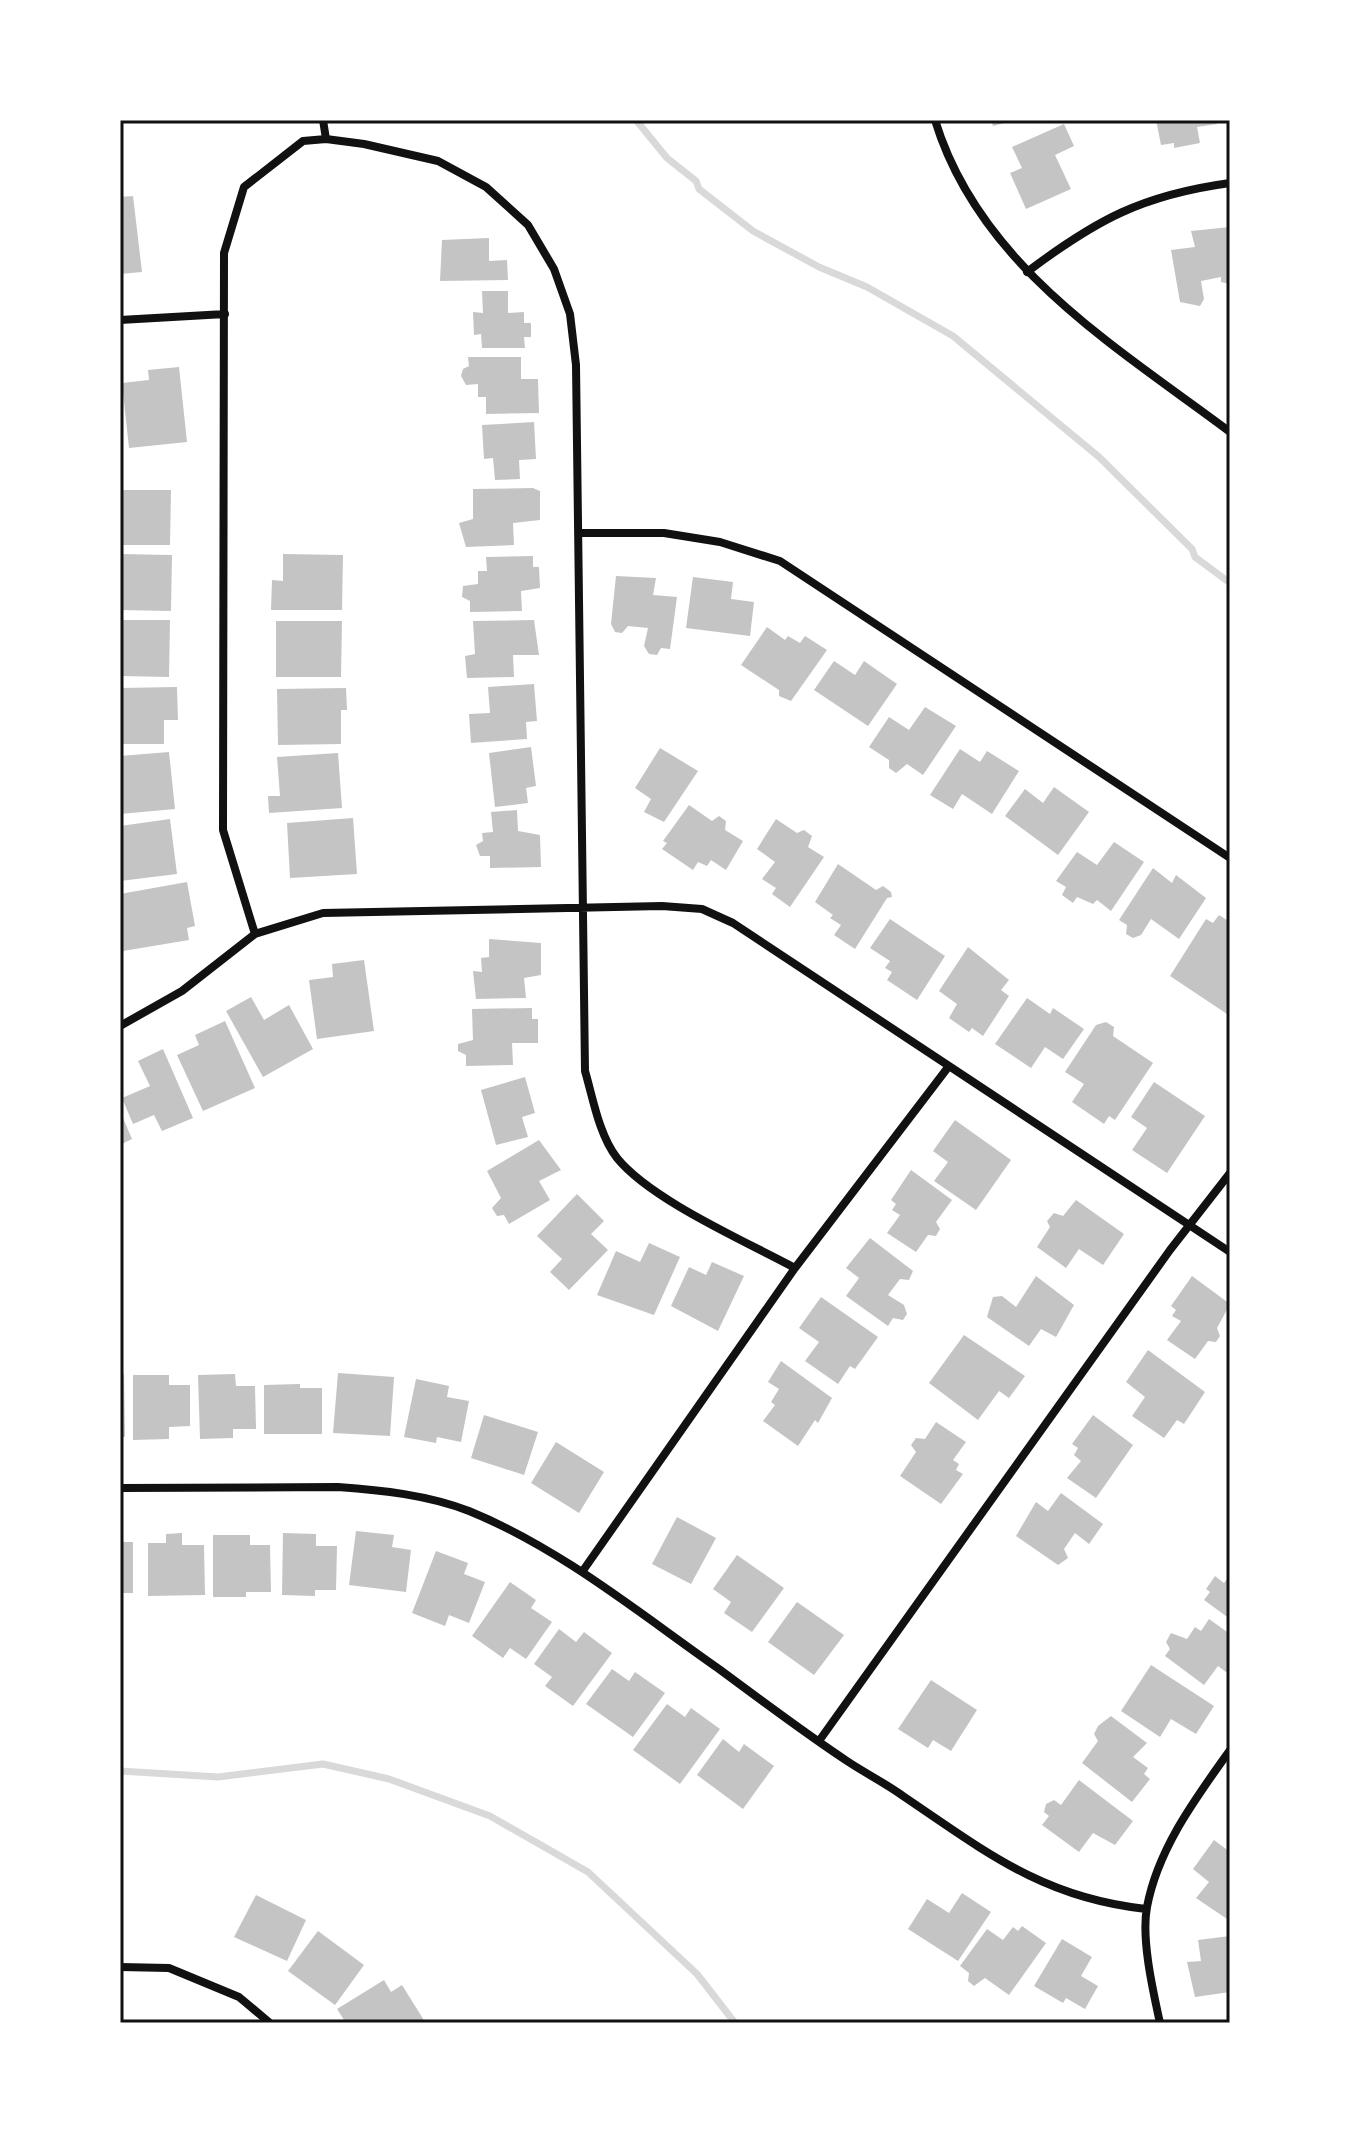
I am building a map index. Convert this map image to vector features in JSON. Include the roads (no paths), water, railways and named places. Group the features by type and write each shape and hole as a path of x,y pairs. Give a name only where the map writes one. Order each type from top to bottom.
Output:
{"street":[{"path":"323,120 326,139"},
{"path":"935,120 944,150 978,213 1027,272 1073,313 1230,432"},
{"path":"255,934 223,830 224,253 244,187 303,141 326,139 438,161 486,187 528,225 554,269 570,314 576,365 585,1071 598,1118 616,1157 657,1191 795,1268"},
{"path":"1027,272 1079,232 1131,205 1230,183"},
{"path":"120,320 225,314"},
{"path":"579,533 664,533 720,542 780,561 1230,858"},
{"path":"120,1026 182,991 255,934 323,913 584,907 702,909 733,923 1230,1252"},
{"path":"582,1572 795,1268 949,1066"},
{"path":"819,1741 1170,1250 1192,1226 1230,1173"},
{"path":"120,1488 374,1489 468,1511 582,1572 971,1845 1027,1876 1110,1905 1146,1909"},
{"path":"1160,2023 1151,1978 1146,1909 1164,1856 1188,1809 1230,1750"},
{"path":"120,1967 169,1968 239,1997 270,2023"}],"waterway":[{"path":"636,120 667,158 696,181 699,189 753,231 819,267 867,287 953,336 1099,457 1192,549 1195,557 1230,583"},
{"path":"120,1771 218,1777 323,1764 389,1779 490,1816 588,1872 697,1974 735,2023"}]}
